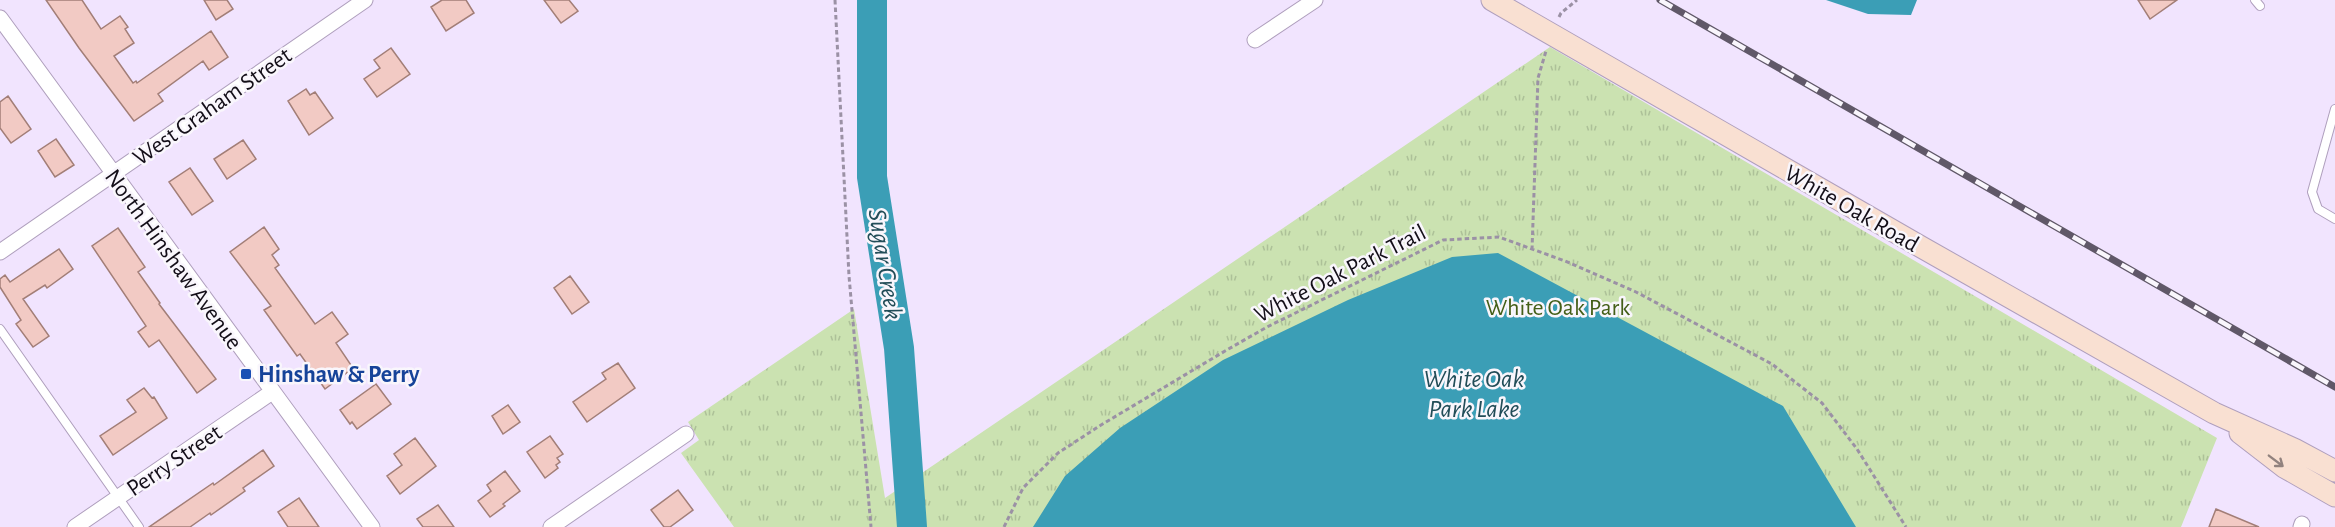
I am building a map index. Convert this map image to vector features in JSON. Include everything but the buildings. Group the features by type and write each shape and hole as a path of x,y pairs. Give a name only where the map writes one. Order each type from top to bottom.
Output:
{"street":[{"name":"West Graham Street","path":"0,252 364,0"},
{"path":"1255,40 1293,6 1315,0"},
{"name":"White Oak Road","path":"1492,0 2214,413 2294,448 2335,471"},
{"name":"North Hinshaw Avenue","path":"0,18 112,175 372,527"},
{"name":"Perry Street","path":"75,527 272,392"},
{"name":"White Oak Road","path":"2214,413 2284,467 2335,496"},
{"path":"551,527 686,434"}],"lane":[{"path":"2335,109 2312,192 2318,209 2335,219"},
{"path":"0,329 139,527"}],"path":[{"path":"835,0 849,276 872,527"},
{"path":"1533,250 1538,78 1561,13 1577,0"},
{"name":"White Oak Park Trail","path":"1004,527 1023,488 1058,453 1267,327 1443,240 1499,237 1636,292 1772,364 1822,403 1857,449 1906,527"}],"green space":[{"name":"White Oak Park","path":"1550,47 2217,438 2181,527 734,527 681,453 699,440 688,422 854,309 885,498"}],"water":[{"path":"1826,0 1917,0 1911,15 1868,14"},
{"name":"White Oak Park Lake","path":"1498,253 1783,406 1856,527 1033,527 1065,476 1120,428 1223,360 1348,300 1452,257"}],"waterway":[{"name":"Sugar Creek","path":"872,0 872,177 899,348 912,527"}],"railway":[{"path":"1660,0 2335,387"}],"place":[{"name":"Hinshaw & Perry","path":"246,374"}]}
